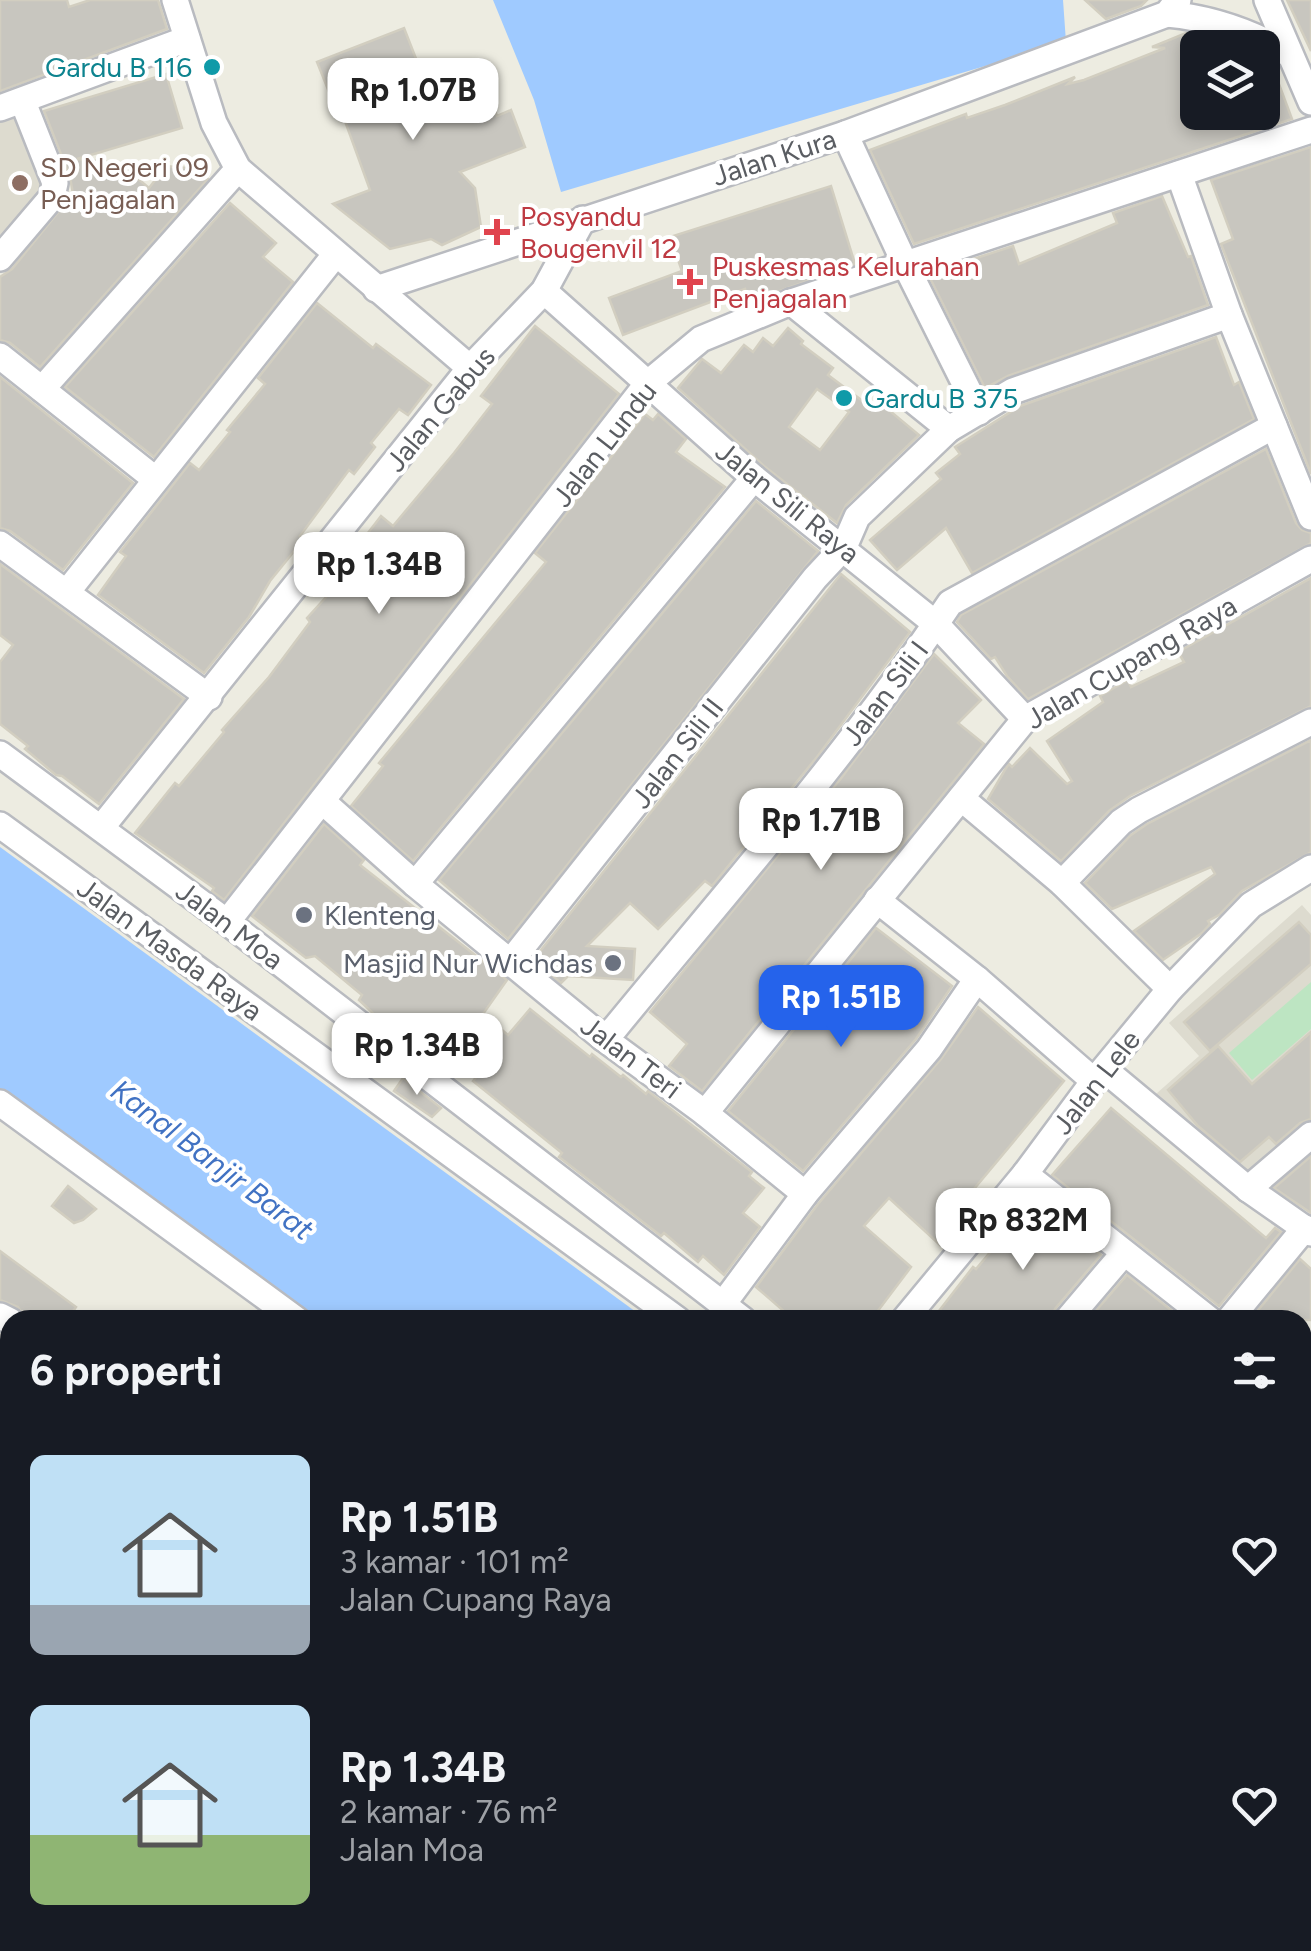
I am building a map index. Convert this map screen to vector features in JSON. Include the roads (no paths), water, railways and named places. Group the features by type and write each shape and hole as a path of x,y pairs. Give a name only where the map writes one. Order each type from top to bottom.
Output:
{"street":[{"path":"175,0 214,123 238,169 470,368"},
{"path":"1266,0 1311,102"},
{"name":"Jalan Kura","path":"376,289 845,134 1173,7 1266,41 1287,53"},
{"path":"0,258 52,198 55,182 12,105 187,40"},
{"name":"Jalan Lundu","path":"227,922 648,384 702,340 791,302 1311,130"},
{"path":"845,134 979,412"},
{"path":"42,389 238,169"},
{"path":"1180,174 1229,314 1311,517"},
{"name":"Jalan Gabus","path":"101,828 470,368 544,291 583,219"},
{"path":"67,592 335,255"},
{"name":"Jalan Sili Raya","path":"544,291 754,478 936,624 1025,719"},
{"path":"791,302 950,430"},
{"name":"Jalan Sili II","path":"511,962 815,578 844,547 857,517 950,430 1013,391 1229,314"},
{"path":"0,356 155,479"},
{"name":"Jalan Sili I","path":"603,1038 789,817 950,603 1274,426"},
{"path":"416,884 754,478"},
{"path":"0,544 209,697"},
{"name":"Jalan Cupang Raya","path":"705,1114 1025,719 1311,558"},
{"path":"1062,883 1121,822 1138,810 1311,722"},
{"name":"Jalan Moa","path":"0,754 227,922 730,1310"},
{"path":"961,798 1062,883 1170,989"},
{"name":"Jalan Teri","path":"322,801 603,1038 806,1194"},
{"name":"Jalan Masda Raya","path":"0,825 664,1310"},
{"name":"Jalan Lele","path":"912,1310 1170,989 1251,905 1311,868"},
{"path":"877,900 1100,1076 1308,1231 1237,1310"},
{"path":"734,1310 806,1194 929,1049 976,979"},
{"path":"0,1103 283,1310"},
{"path":"1248,1189 1311,1134"},
{"path":"1024,1174 1124,1253 1215,1310"},
{"path":"1076,1310 1124,1253"}],"water":[{"path":"493,0 1063,0 1066,42 561,192 534,100"},
{"name":"Kanal Banjir Barat","path":"0,847 633,1310 302,1310 0,1091"}],"place":[{"name":"Gardu B 116","path":"212,67"},
{"name":"SD Negeri 09 Penjagalan","path":"20,183"},
{"name":"Posyandu Bougenvil 12","path":"497,232"},
{"name":"Puskesmas Kelurahan Penjagalan","path":"690,282"},
{"name":"Gardu B 375","path":"844,398"},
{"name":"Klenteng","path":"304,915"},
{"name":"Masjid Nur Wichdas","path":"613,963"}]}
